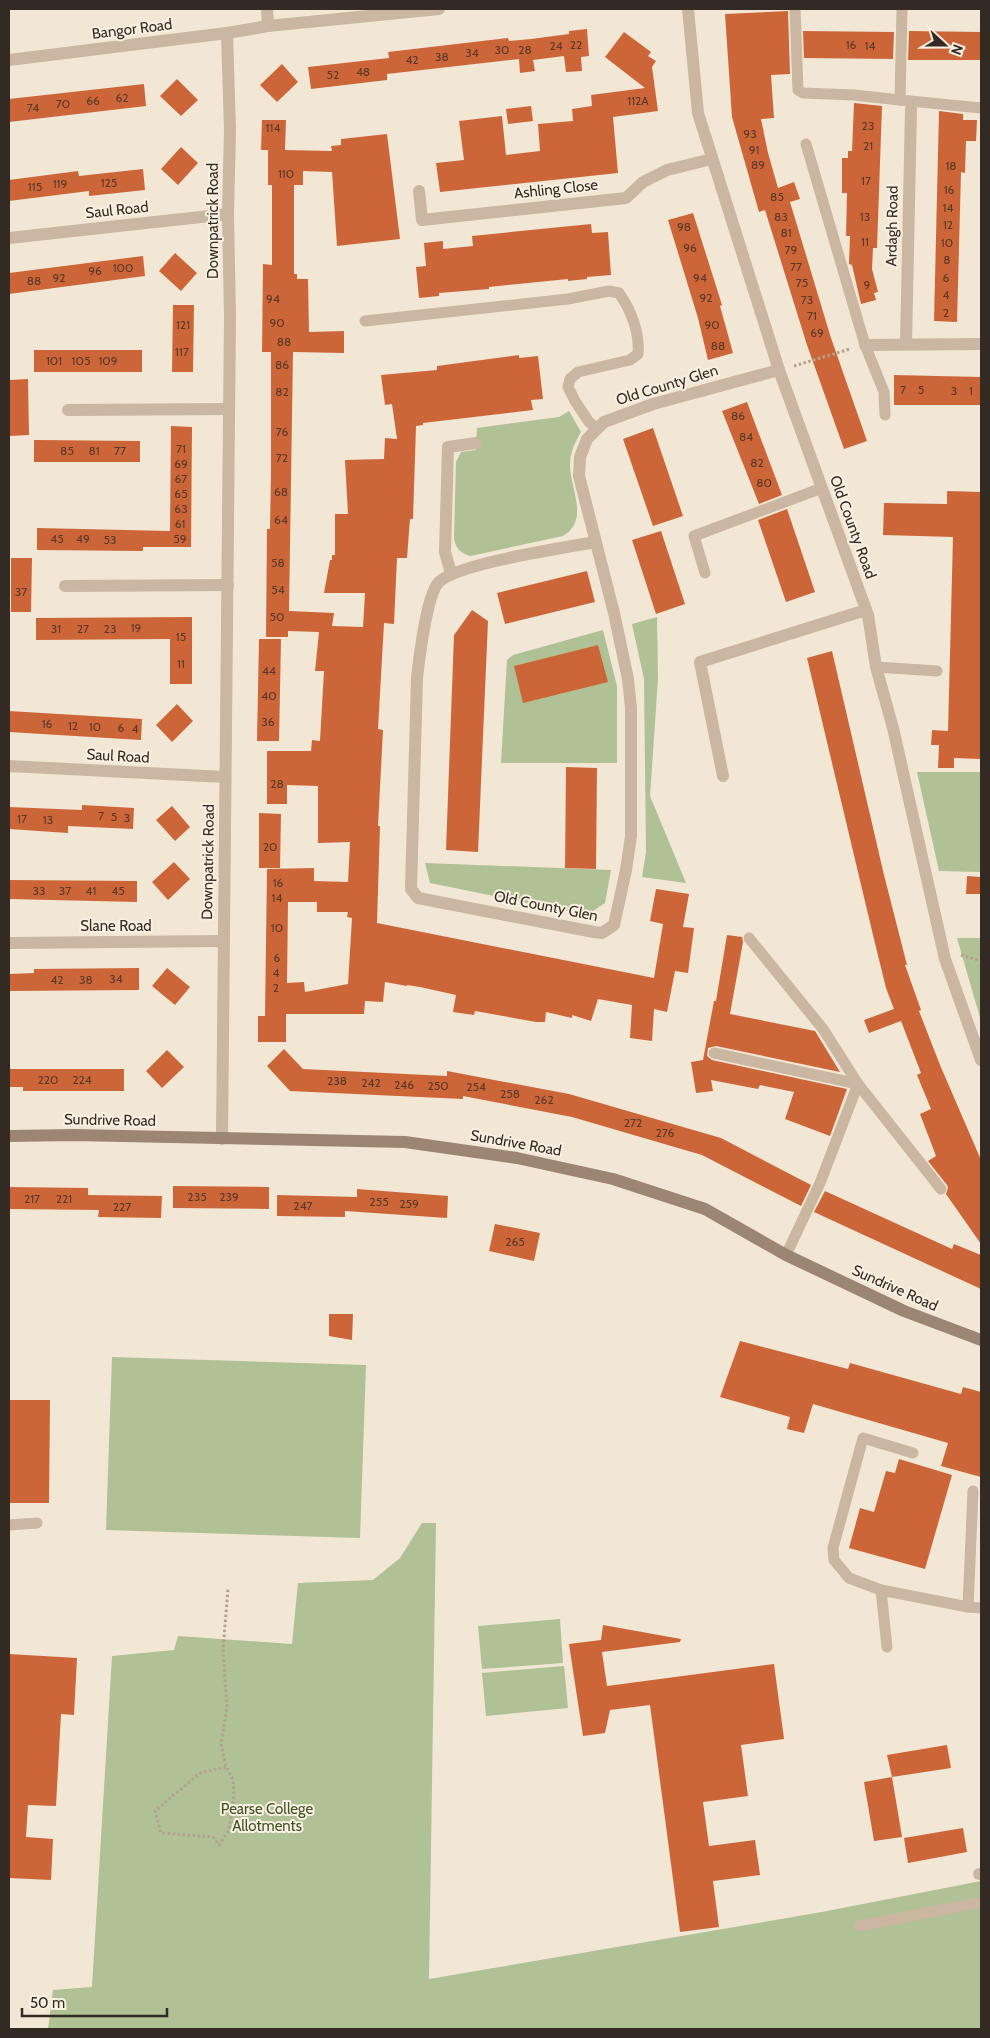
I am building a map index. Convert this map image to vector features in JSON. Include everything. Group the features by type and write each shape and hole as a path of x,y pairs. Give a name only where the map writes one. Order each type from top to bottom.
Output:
{"street":[{"path":"267,9 268,26"},
{"name":"Bangor Road","path":"9,60 228,33 268,26 439,9"},
{"name":"Old County Road","path":"688,9 698,113 779,370 866,610 876,667 946,959 981,1060"},
{"name":"Downpatrick Road","path":"222,1139 225,777 228,678 228,214 230,130 228,33"},
{"name":"Ardagh Road","path":"906,344 912,109"},
{"name":"Ashling Close","path":"419,191 422,220 529,209 626,198 643,182 668,170 712,159"},
{"name":"Saul Road","path":"9,238 228,214"},
{"path":"865,344 981,344"},
{"name":"Old County Glen","path":"451,573 438,583 430,606 421,644 417,678 411,889 418,898 602,933 614,925 617,918 631,836 631,708 628,679 618,632 579,476 580,457 587,439 604,422 652,404 779,370"},
{"path":"68,410 229,409"},
{"path":"476,443 448,447 445,552 451,573 515,557 595,542"},
{"path":"65,586 228,585"},
{"path":"723,776 700,662 866,610"},
{"name":"Saul Road","path":"9,766 225,777"},
{"name":"Slane Road","path":"9,943 223,941"},
{"name":"Sundrive Road","path":"9,1136 74,1135 405,1142 517,1158 613,1179 705,1209 786,1255 904,1311 981,1340"}],"lane":[{"path":"795,9 798,90 803,93 854,95 981,108"},
{"path":"900,100 902,9"},
{"path":"806,144 865,344 884,392 885,415"},
{"path":"365,321 568,299 608,291 619,293 628,306 639,342 638,354 630,360 578,372 570,379 568,387 589,422 596,428"},
{"path":"705,574 694,536 822,488"},
{"path":"876,667 938,671"},
{"path":"749,938 823,1029 858,1084 941,1189"},
{"path":"714,1053 858,1084"},
{"path":"786,1255 820,1184 858,1084"},
{"path":"912,1453 863,1438 833,1548 834,1560 849,1578 881,1590 981,1608"},
{"path":"968,1607 973,1491"},
{"path":"9,1524 36,1523"},
{"path":"881,1590 887,1647"},
{"path":"859,1926 977,1903 981,1904"}],"path":[{"path":"779,370 865,344"},
{"path":"226,1767 200,1773 155,1811 161,1833 213,1837 219,1845 230,1830 234,1795 233,1779 226,1767 221,1744 227,1708 223,1650 228,1589"}],"green space":[{"path":"569,411 581,432 573,448 570,460 577,504 575,522 571,529 563,536 470,556 462,552 454,539 456,462 461,452 476,450 477,428 559,417"},
{"path":"657,617 658,679 650,796 686,883 642,877 646,852 644,679 632,624"},
{"path":"603,630 617,686 617,763 501,763 507,660 513,655"},
{"path":"917,772 981,772 981,872 939,871"},
{"path":"425,863 611,870 605,903 587,915 430,883"},
{"path":"957,938 981,938 981,1021"},
{"path":"112,1357 366,1365 360,1538 106,1530"},
{"name":"Pearse College Allotments","path":"422,1523 436,1523 429,1979 822,1912 981,1881 981,2029 48,2029 53,1990 92,1987 112,1656 174,1650 178,1636 292,1644 298,1583 373,1580 400,1558"},
{"path":"560,1619 563,1663 482,1669 478,1626"},
{"path":"564,1666 568,1708 486,1716 482,1673"}],"building":[{"path":"788,11 790,74 771,75 774,118 761,119 778,188 794,182 800,199 790,202 831,338 867,441 844,449 807,345 765,210 759,212 732,117 725,14"},
{"path":"587,29 589,56 581,57 582,71 566,72 564,56 533,60 535,71 520,73 519,59 387,74 387,80 311,89 308,67 389,58 388,52 508,38 509,41 531,39 569,34 569,31"},
{"path":"803,31 894,32 893,59 804,58"},
{"path":"909,31 981,32 981,60 908,60"},
{"path":"624,32 651,52 648,56 656,61 652,67 658,111 613,117 618,173 440,192 436,163 464,160 459,121 502,116 506,155 540,151 538,124 573,121 572,109 592,106 591,95 645,88 605,57"},
{"path":"282,64 298,82 277,102 260,85"},
{"path":"177,79 198,100 181,116 160,96"},
{"path":"144,84 146,106 9,122 9,99"},
{"path":"854,103 882,106 877,248 873,248 872,269 878,292 874,293 876,300 861,304 852,265 849,264 850,236 846,236 847,193 842,193 842,158 848,158 848,151 852,151"},
{"path":"531,106 533,121 508,124 506,109"},
{"path":"939,111 963,114 963,120 977,120 976,141 966,141 965,173 961,172 957,322 934,321"},
{"path":"262,120 286,120 285,150 332,151 331,146 341,145 341,139 387,134 400,239 337,246 332,172 303,171 303,185 294,185 294,274 297,274 297,279 308,279 309,332 344,331 344,353 293,352 289,611 334,613 332,626 363,627 365,593 324,593 330,560 332,560 332,555 335,555 335,514 348,514 345,460 384,459 385,438 397,439 392,404 385,405 381,375 437,370 437,366 519,355 519,358 538,356 543,399 531,400 533,410 423,423 423,425 416,426 413,519 410,519 407,558 397,558 394,624 384,623 378,729 383,730 378,826 380,826 377,923 654,978 663,924 650,921 656,889 689,894 683,927 694,928 688,973 675,971 667,1012 654,1009 652,1041 630,1038 632,1005 598,999 591,1021 572,1015 572,1018 546,1012 545,1022 536,1022 475,1011 474,1015 453,1012 456,995 385,982 383,1002 365,1001 364,1014 286,1014 286,1042 258,1042 258,1016 265,1016 267,869 314,868 314,881 348,882 350,842 318,843 318,786 287,785 287,804 267,804 267,751 311,751 312,740 320,741 324,671 315,671 319,632 288,631 288,637 266,637 267,529 270,529 271,472 271,352 262,352 263,264 272,265 272,185 268,185 268,150 261,150","holes":["288,902 317,902 317,912 348,912 347,917 352,918 348,984 305,992 304,982 287,983"]},
{"path":"181,147 198,163 178,185 161,169"},
{"path":"143,169 145,190 89,196 89,191 9,201 9,180 78,171 79,176"},
{"path":"693,213 722,305 720,306 733,353 708,360 698,318 668,220"},
{"path":"591,224 592,233 608,232 611,275 568,281 568,279 489,287 489,289 439,293 439,296 419,298 416,267 426,266 424,243 443,241 443,249 473,246 472,236"},
{"path":"175,253 197,273 181,291 159,271"},
{"path":"143,256 145,276 9,294 9,273"},
{"path":"173,305 194,305 193,372 172,372"},
{"path":"34,350 142,350 142,372 34,372"},
{"path":"894,375 981,377 980,405 894,405"},
{"path":"28,379 29,435 9,436 9,380"},
{"path":"747,402 782,495 759,504 722,411"},
{"path":"171,426 192,427 191,547 143,547 143,551 37,550 37,528 170,531"},
{"path":"653,428 683,516 653,526 623,439"},
{"path":"34,440 140,441 140,462 34,462"},
{"path":"947,491 981,492 981,759 954,758 954,768 938,768 939,745 931,745 932,730 948,731 953,537 883,535 884,503 947,504"},
{"path":"787,509 815,592 786,602 758,520"},
{"path":"661,531 685,604 656,614 632,540"},
{"path":"11,558 32,558 31,612 11,612"},
{"path":"587,571 595,602 505,624 497,593"},
{"path":"472,610 488,621 478,852 446,850 454,635"},
{"path":"192,617 192,684 170,684 170,639 36,640 36,618"},
{"path":"259,639 281,639 279,741 257,741"},
{"path":"598,645 608,682 523,703 514,666"},
{"path":"832,651 907,965 905,965 921,1010 919,1011 940,1065 981,1160 981,1244 946,1194 947,1185 928,1161 936,1156 920,1114 931,1109 917,1075 921,1073 901,1021 869,1033 864,1020 894,1009 886,988 807,658"},
{"path":"177,704 193,721 172,742 156,725"},
{"path":"9,711 142,719 141,740 9,732"},
{"path":"566,767 597,768 596,869 565,868"},
{"path":"82,805 134,808 133,829 68,826 68,833 9,829 9,807 82,810"},
{"path":"172,806 190,827 175,841 156,820"},
{"path":"259,813 281,814 280,868 259,868"},
{"path":"174,862 190,879 168,900 152,882"},
{"path":"967,876 981,877 981,894 966,894"},
{"path":"9,880 137,881 137,902 9,899"},
{"path":"727,935 742,937 743,942 730,1014 815,1031 840,1072 716,1046 708,1048 707,1056 712,1060 847,1089 830,1136 785,1119 794,1092 760,1085 758,1089 711,1080 713,1091 696,1093 691,1062 703,1060 714,1001 716,1001"},
{"path":"139,968 139,990 9,991 9,974 34,973 34,969"},
{"path":"167,968 190,987 175,1005 152,986"},
{"path":"284,1049 303,1069 447,1076 447,1071 569,1094 721,1138 811,1185 801,1206 702,1155 572,1117 463,1096 463,1099 290,1091 267,1066"},
{"path":"167,1050 184,1067 162,1088 146,1071"},
{"path":"9,1069 124,1069 124,1091 23,1091 23,1087 9,1087"},
{"path":"173,1186 269,1187 269,1209 173,1208"},
{"path":"9,1187 88,1188 88,1195 162,1196 161,1218 98,1217 99,1210 9,1209"},
{"path":"357,1189 448,1196 447,1218 345,1211 345,1217 277,1216 277,1195 357,1197"},
{"path":"825,1191 952,1249 954,1244 981,1255 981,1289 814,1212"},
{"path":"495,1224 540,1233 534,1261 489,1251"},
{"path":"329,1314 353,1314 352,1340 329,1336"},
{"path":"740,1341 848,1369 850,1363 961,1394 963,1387 981,1392 981,1477 941,1466 948,1443 813,1404 804,1433 787,1429 790,1417 720,1397"},
{"path":"9,1400 50,1400 49,1503 9,1503"},
{"path":"899,1459 952,1475 925,1569 849,1548 860,1508 874,1512 886,1471 895,1473"},
{"path":"603,1625 681,1639 680,1642 602,1652 607,1686 774,1664 784,1739 741,1745 748,1796 703,1802 709,1846 755,1840 760,1875 713,1881 719,1927 680,1932 650,1705 610,1710 605,1733 583,1736 569,1644 601,1640"},
{"path":"9,1654 77,1658 74,1715 61,1714 56,1806 28,1805 26,1837 53,1839 51,1880 9,1878"},
{"path":"947,1745 951,1768 892,1777 887,1755"},
{"path":"892,1777 902,1837 874,1841 864,1782"},
{"path":"963,1828 967,1852 908,1863 904,1838"}]}
